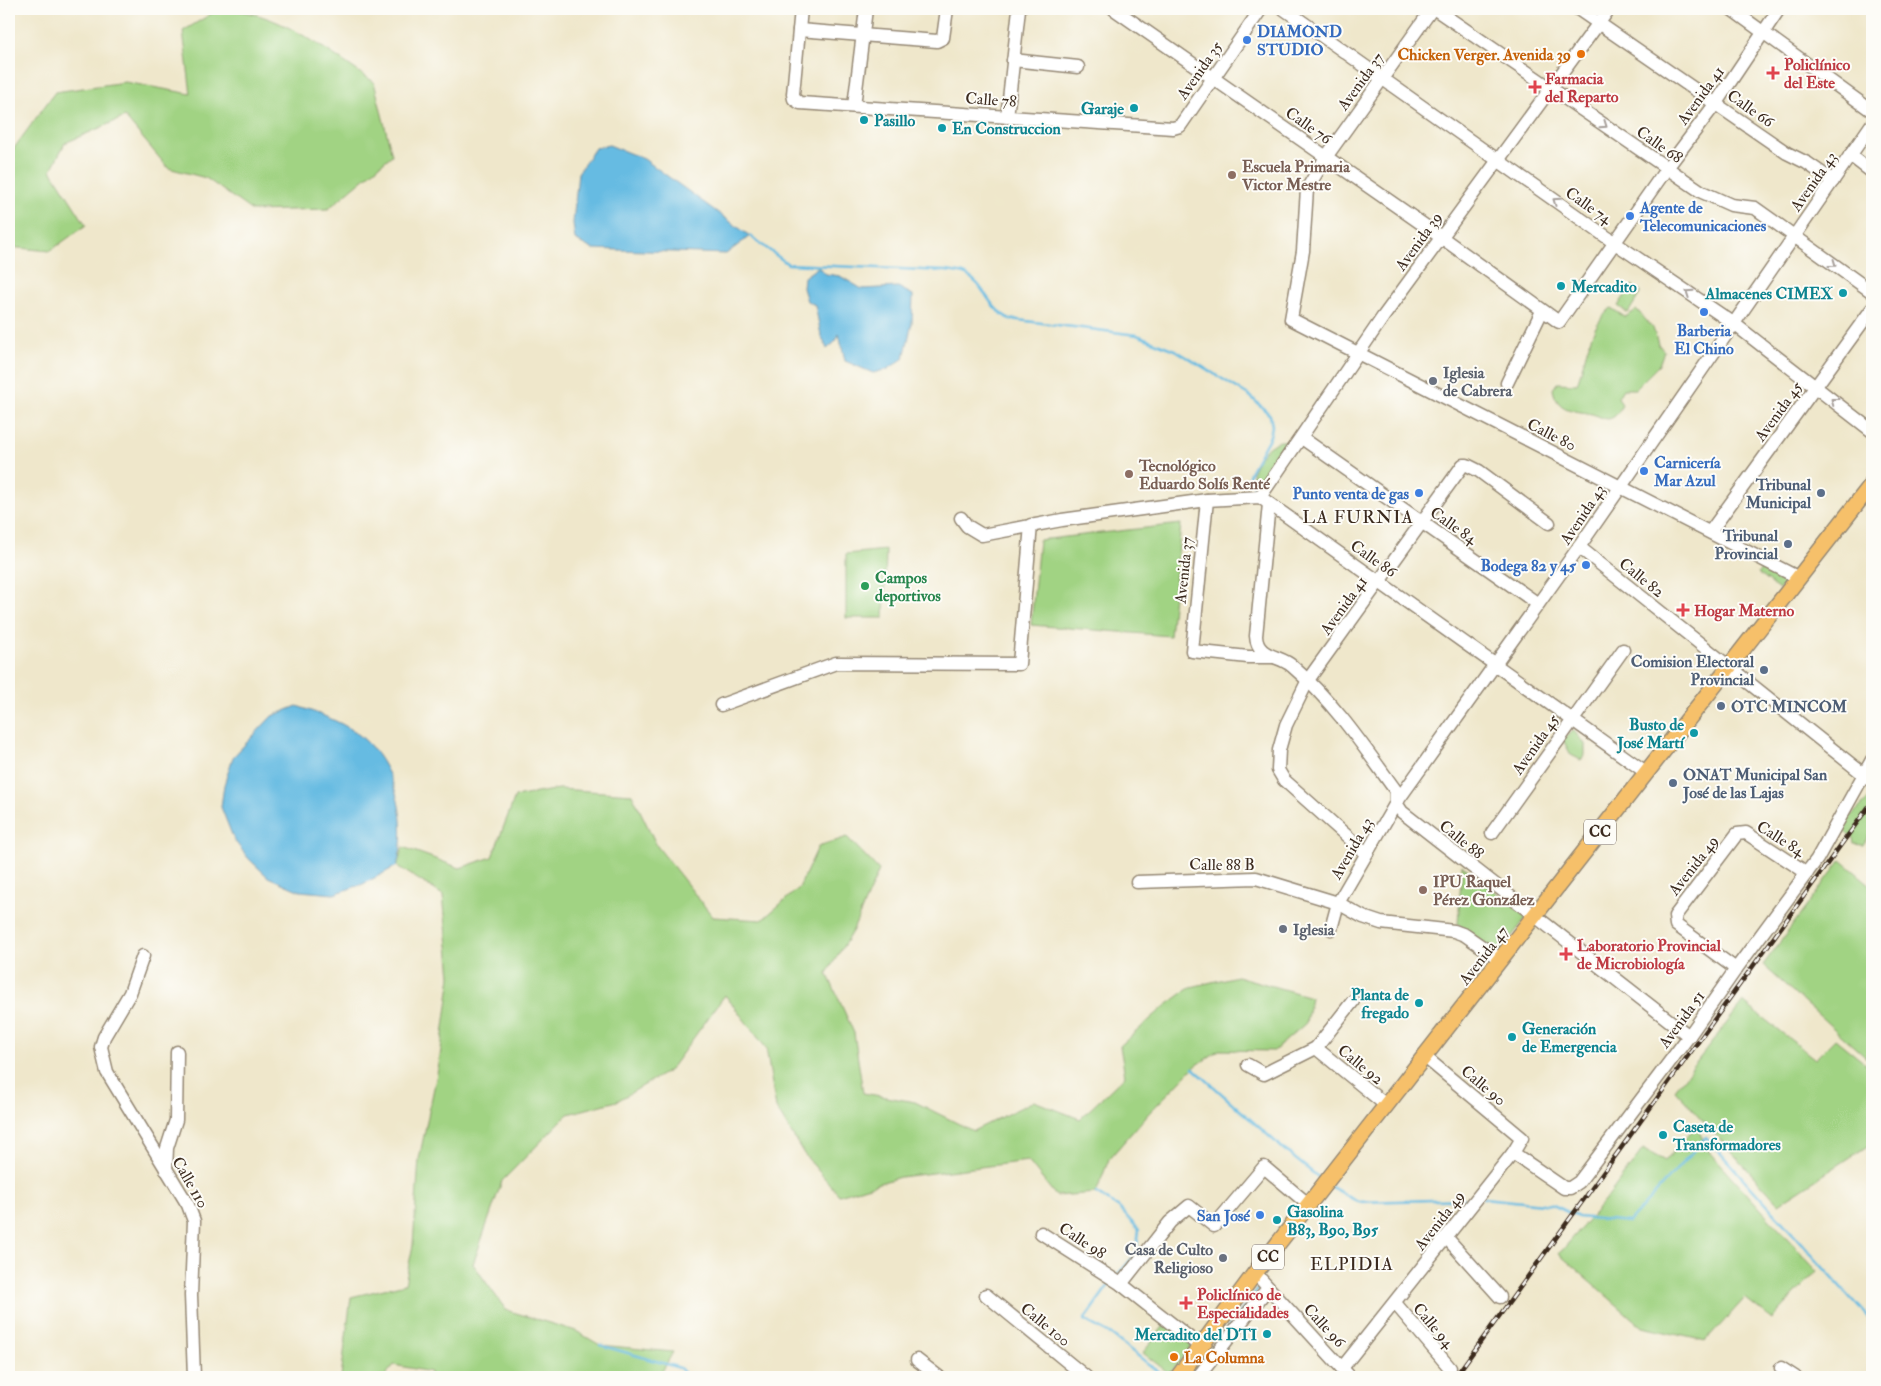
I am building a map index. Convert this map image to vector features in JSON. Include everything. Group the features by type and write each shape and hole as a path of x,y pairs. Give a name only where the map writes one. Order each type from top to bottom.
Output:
{"main road":[{"name":"Avenida 47","path":"1178,1377 1255,1273 1872,484"}],"street":[{"path":"801,9 799,30 937,41 941,40 944,34 947,9"},
{"path":"854,106 866,9"},
{"path":"1007,117 1019,9"},
{"name":"Calle 76","path":"1114,9 1441,237 1559,322"},
{"name":"Avenida 35","path":"1180,126 1261,9"},
{"name":"Calle 74","path":"1284,9 1615,243 1733,323 1872,431"},
{"name":"Avenida 37","path":"1290,319 1303,251 1306,192 1326,157 1433,9"},
{"name":"Calle 68","path":"1433,9 1712,197 1731,205 1755,208 1872,292"},
{"name":"Calle 66","path":"1578,9 1787,153 1833,180"},
{"name":"Avenida 39","path":"1256,636 1264,500 1358,353 1550,87 1609,9"},
{"path":"1731,9 1872,111"},
{"name":"Avenida 41","path":"1559,322 1667,168 1716,103 1779,9"},
{"name":"Calle 78","path":"799,30 793,94 794,99 800,103 1173,128 1180,126"},
{"path":"1013,60 1078,67"},
{"name":"Avenida 43","path":"1331,929 1338,903 1396,803 1579,547 1872,124"},
{"path":"1850,155 1872,172"},
{"name":"Avenida 45","path":"1710,532 1872,309"},
{"path":"1507,383 1542,311"},
{"name":"Calle 80","path":"1290,319 1799,578"},
{"name":"Calle 84","path":"1302,438 1538,604"},
{"name":"Avenida 41","path":"1366,853 1284,780 1278,770 1279,750 1286,725 1308,680 1460,468 1467,465 1548,523"},
{"path":"961,518 972,529 982,535 1031,525 1207,500 1264,500"},
{"name":"Avenida 37","path":"1192,644 1207,500"},
{"name":"Calle 86","path":"1264,500 1647,772"},
{"path":"720,705 836,663 1019,664 1031,525"},
{"name":"Calle 82","path":"1579,547 1868,778"},
{"name":"Calle 88","path":"1256,636 1257,644 1262,650 1272,657 1290,664 1333,705 1396,791 1396,803 1402,812 1689,1036"},
{"name":"Calle 88","path":"1192,644 1192,651 1196,653 1272,657"},
{"name":"Avenida 45","path":"1492,833 1623,650"},
{"name":"Avenida 51","path":"1513,1153 1551,1181 1564,1188 1570,1188 1579,1182 1689,1036 1736,968 1818,859 1868,778 1872,760"},
{"name":"Calle 84","path":"1738,834 1746,833 1807,873"},
{"name":"Avenida 49","path":"1736,968 1676,925 1675,916 1738,834"},
{"name":"Calle 88 B","path":"1137,882 1256,878 1338,903 1363,917 1381,922 1454,931 1464,935 1501,960"},
{"name":"Calle 110","path":"143,956 130,993 104,1037 101,1047 107,1072 188,1205 194,1221 192,1269 194,1377"},
{"path":"1248,1064 1264,1074 1316,1048 1353,1001"},
{"name":"Calle 92","path":"1316,1048 1387,1106"},
{"path":"166,1170 167,1148 176,1120 178,1052"},
{"name":"Calle 90","path":"1425,1057 1522,1138"},
{"name":"Avenida 49","path":"1346,1373 1395,1303 1513,1153 1522,1138"},
{"path":"1121,1284 1170,1222 1189,1206 1214,1226 1264,1167 1309,1205"},
{"name":"Calle 98","path":"1041,1232 1121,1284 1201,1347"},
{"path":"1446,1237 1500,1297"},
{"name":"Calle 96","path":"1255,1273 1346,1373"},
{"path":"1198,1377 1268,1288"},
{"name":"Calle 100","path":"986,1295 1086,1377"},
{"name":"Calle 94","path":"1395,1303 1450,1368"},
{"path":"917,1360 939,1377"},
{"path":"1780,1368 1795,1377"}],"green space":[{"path":"219,9 241,11 281,24 319,45 374,82 392,155 328,209 252,211 206,178 168,168 125,117 65,143 51,170 86,225 50,251 9,247 9,155 55,92 125,82 191,94 183,31"},
{"path":"1632,285 1641,292 1628,313 1618,306"},
{"path":"1611,308 1625,317 1637,310 1653,328 1658,344 1664,351 1659,365 1635,389 1623,389 1618,397 1622,405 1621,407 1615,416 1608,419 1567,409 1558,402 1553,389 1557,383 1577,384 1589,343 1597,324"},
{"path":"1280,441 1289,441 1257,484 1252,473 1257,463 1270,446"},
{"path":"1181,524 1170,636 1031,625 1039,540"},
{"name":"Campos deportivos","path":"886,550 884,618 846,618 846,554"},
{"path":"1764,564 1789,577 1779,590 1758,574"},
{"path":"1573,730 1585,744 1585,755 1581,760 1571,755 1563,740"},
{"path":"559,789 632,794 657,846 713,917 762,920 799,888 818,847 847,837 879,870 853,930 827,973 854,1033 863,1093 915,1102 973,1131 1034,1101 1080,1119 1125,1076 1120,1046 1165,1006 1191,987 1237,976 1311,997 1306,1023 1274,1051 1219,1050 1193,1068 1148,1114 1109,1159 1096,1193 1056,1196 1028,1161 900,1177 839,1195 804,1154 776,1108 766,1048 725,995 670,1070 617,1101 568,1114 502,1181 473,1264 506,1310 576,1331 600,1345 673,1352 659,1377 430,1377 430,1372 394,1365 384,1377 341,1377 351,1297 405,1284 413,1245 419,1159 439,1064 451,976 443,895 397,866 403,847 460,868 492,857 515,797"},
{"path":"1872,796 1872,830 1863,845 1854,844 1853,838 1845,832 1844,822"},
{"path":"1841,860 1872,886 1872,1063 1763,965"},
{"path":"1462,865 1527,917 1497,955 1458,924"},
{"path":"1743,1002 1815,1059 1835,1039 1872,1069 1872,1143 1779,1204 1675,1090"},
{"path":"1696,1126 1710,1153 1817,1271 1772,1319 1745,1298 1706,1341 1642,1327 1559,1254 1606,1199 1643,1149 1665,1161"},
{"path":"1166,1323 1193,1344 1170,1374 1143,1353"}],"water":[{"path":"609,145 644,159 750,236 726,254 592,249 575,240 573,223 578,173 595,148"},
{"path":"818,267 826,274 840,276 862,289 898,287 913,295 912,323 904,358 888,369 873,373 845,361 839,334 836,341 827,349 821,335 815,305 807,301 803,288 804,277"},
{"path":"297,706 342,724 366,741 386,768 398,799 402,833 397,866 363,884 334,894 300,891 268,877 249,859 234,840 221,807 224,785 233,757 272,716"}],"waterway":[{"path":"750,236 788,264 961,273 978,284 996,309 1010,319 1137,335 1177,351 1250,396 1270,415 1272,426 1270,436 1249,477 1256,491"},
{"path":"1193,1068 1288,1153 1322,1180"},
{"path":"1483,1198 1553,1205 1578,1217 1629,1222 1706,1137 1872,1322"},
{"path":"1330,1186 1358,1202 1470,1199"},
{"path":"1096,1193 1119,1208 1139,1230 1136,1254 1116,1276"},
{"path":"1111,1282 1084,1320 1110,1334 1165,1377"},
{"path":"1227,1329 1260,1287"},
{"path":"1190,1377 1219,1338"},
{"path":"600,1345 680,1368 688,1377"}],"railway":[{"path":"1455,1377 1872,802"}],"place":[{"name":"DIAMOND STUDIO","path":"1247,40"},
{"name":"Chicken Verger. Avenida 39","path":"1581,54"},
{"name":"Policlínico del Este","path":"1773,73"},
{"name":"Farmacia del Reparto","path":"1535,87"},
{"name":"Garaje","path":"1134,108"},
{"name":"Pasillo","path":"864,120"},
{"name":"En Construccion","path":"942,128"},
{"name":"Escuela Primaria Victor Mestre","path":"1232,175"},
{"name":"Agente de Telecomunicaciones","path":"1630,216"},
{"name":"Mercadito","path":"1561,286"},
{"name":"Almacenes CIMEX","path":"1843,293"},
{"name":"Barberia El Chino","path":"1704,312"},
{"name":"Iglesia de Cabrera","path":"1433,381"},
{"name":"Carnicería Mar Azul","path":"1644,471"},
{"name":"Tecnológico Eduardo Solís Renté","path":"1129,474"},
{"name":"Punto venta de gas","path":"1419,493"},
{"name":"Tribunal Municipal","path":"1821,493"},
{"name":"Tribunal Provincial","path":"1788,544"},
{"name":"Bodega 82 y 45","path":"1586,565"},
{"name":"Campos deportivos","path":"865,586"},
{"name":"Hogar Materno","path":"1683,610"},
{"name":"Comision Electoral Provincial","path":"1764,670"},
{"name":"OTC MINCOM","path":"1721,706"},
{"name":"Busto de José Martí","path":"1694,733"},
{"name":"ONAT Municipal San José de las Lajas","path":"1673,783"},
{"name":"IPU Raquel Pérez González","path":"1423,890"},
{"name":"Iglesia","path":"1283,929"},
{"name":"Laboratorio Provincial de Microbiología","path":"1566,954"},
{"name":"Planta de fregado","path":"1419,1003"},
{"name":"Generación de Emergencia","path":"1512,1037"},
{"name":"Caseta de Transformadores","path":"1663,1135"},
{"name":"San José","path":"1260,1215"},
{"name":"Gasolina B83, B90, B95","path":"1277,1220"},
{"name":"Casa de Culto Religioso","path":"1223,1258"},
{"name":"Policlínico de Especialidades","path":"1186,1303"},
{"name":"Mercadito del DTI","path":"1267,1334"},
{"name":"La Columna","path":"1174,1357"}],"district":[{"name":"LA FURNIA","path":"1358,517"},
{"name":"ELPIDIA","path":"1352,1264"}]}
